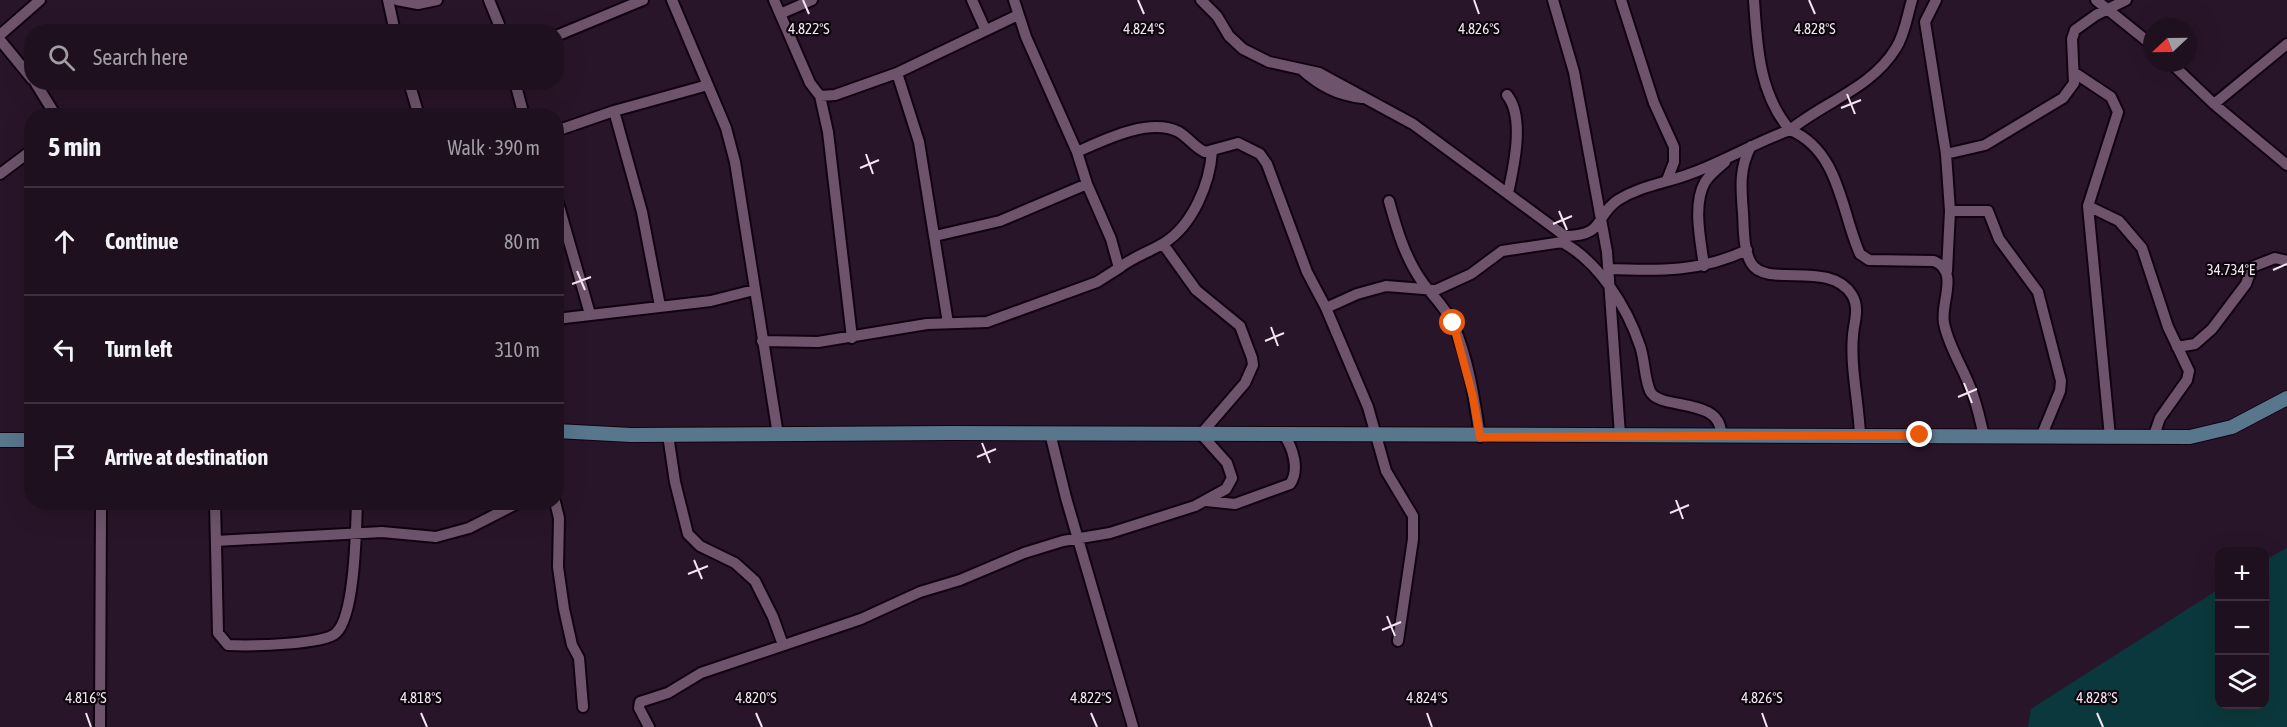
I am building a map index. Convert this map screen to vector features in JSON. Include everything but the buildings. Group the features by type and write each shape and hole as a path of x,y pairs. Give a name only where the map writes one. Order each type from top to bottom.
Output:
{"main road":[{"path":"564,431 669,435 1050,433 1480,437 1721,435 2152,438 2190,437 2215,433 2258,415 2287,398"},
{"path":"0,440 24,440"}],"street":[{"path":"0,35 40,0"},
{"path":"388,0 393,24"},
{"path":"397,0 409,4 437,0"},
{"path":"489,0 499,24"},
{"path":"564,33 643,0"},
{"path":"672,0 726,128 735,162 778,435"},
{"path":"774,0 810,83 820,96 828,132 852,338"},
{"path":"780,14 812,0"},
{"path":"972,0 985,29"},
{"path":"1014,0 1018,15 1077,152 1087,184 1112,239 1119,268"},
{"path":"1201,0 1209,6 1229,36 1243,49 1269,62 1319,73 1420,128 1485,179 1508,193 1565,236 1587,233 1601,223 1610,207 1618,200 1645,187 1693,173 1790,130 1858,86 1888,59 1903,33 1912,0"},
{"path":"1553,0 1574,72 1609,269 1620,435"},
{"path":"1621,0 1650,94 1674,147 1674,162 1666,180"},
{"path":"1754,0 1766,92 1775,111 1790,130 1800,134 1814,147 1836,180 1860,254 1869,260 1934,261 1941,264 1947,271"},
{"path":"1936,0 1925,22 1946,154 1950,211 1948,280 1942,315 1945,330 1971,389 1984,436"},
{"path":"2096,0 2143,38"},
{"path":"1946,154 1985,145 2063,98 2074,82 2072,39 2075,30 2107,9 2126,0"},
{"path":"820,96 835,95 897,73 1018,15"},
{"path":"0,40 24,69"},
{"path":"2214,104 2287,44"},
{"path":"2180,72 2214,104 2287,165"},
{"path":"897,73 916,126 948,323"},
{"path":"2075,73 2111,97 2118,112 2088,206 2110,437"},
{"path":"564,128 614,111 708,85"},
{"path":"39,90 51,108"},
{"path":"411,90 417,108"},
{"path":"517,90 522,108"},
{"path":"1507,95 1516,115 1515,157 1508,193"},
{"path":"614,111 642,212 660,306"},
{"path":"1077,152 1105,140 1158,128 1179,132 1199,149 1212,151 1221,146 1238,143 1260,154 1267,164 1298,252 1326,308 1365,400 1389,478 1413,516 1414,524 1398,640"},
{"path":"1751,146 1745,157 1741,182 1747,250 1752,266 1761,272 1828,278 1843,286 1852,295 1856,315 1852,352 1860,436"},
{"path":"762,341 808,343 948,323 987,322 1097,282 1141,253 1163,244 1180,228 1200,200 1211,170 1212,151"},
{"path":"1704,267 1699,224 1701,195 1705,182 1733,154"},
{"path":"0,174 24,156"},
{"path":"935,236 1000,221 1087,184"},
{"path":"1389,201 1407,256 1429,291 1449,315 1458,336 1480,437"},
{"path":"2088,206 2119,221 2142,248 2189,375 2160,418 2152,438"},
{"path":"1950,211 1988,211 1998,239 2038,292 2061,381 2060,391 2042,437"},
{"path":"564,224 590,314"},
{"path":"1326,308 1358,294 1386,286 1429,291 1471,274 1502,251 1562,242 1582,255 1611,290 1634,330 1641,349 1651,393 1658,400 1685,403 1710,415 1718,422 1721,435"},
{"path":"649,727 639,708 643,699 668,693 702,673 861,619 920,592 960,580 1024,554 1078,538 1110,533 1206,501 1226,489 1231,483 1232,473 1227,463 1201,434 1245,383 1253,366 1252,358 1240,326 1196,290 1163,244"},
{"path":"1609,269 1668,270 1704,267 1747,250"},
{"path":"2177,347 2195,344 2212,329 2246,284 2252,267 2275,258 2287,261"},
{"path":"564,318 711,301 754,290"},
{"path":"1050,433 1133,727"},
{"path":"669,435 675,483 688,534 700,546 735,563 755,581 773,617 783,645"},
{"path":"1206,501 1235,504 1290,484 1294,476 1294,458 1284,435"},
{"path":"100,727 101,510"},
{"path":"215,510 216,614 220,639 228,645 309,642 331,637 343,625 350,597 356,510"},
{"path":"216,541 281,539 355,532 405,532 436,537 481,523 505,510"},
{"path":"557,510 559,518 558,567 572,645 579,658 583,707"}],"shaded area":[{"path":"2287,548 2287,727 2028,727 2031,709 2215,592 2215,709 2269,709 2269,558"}],"route":[{"path":"1453,323 1473,397 1480,437 1920,435"}]}
